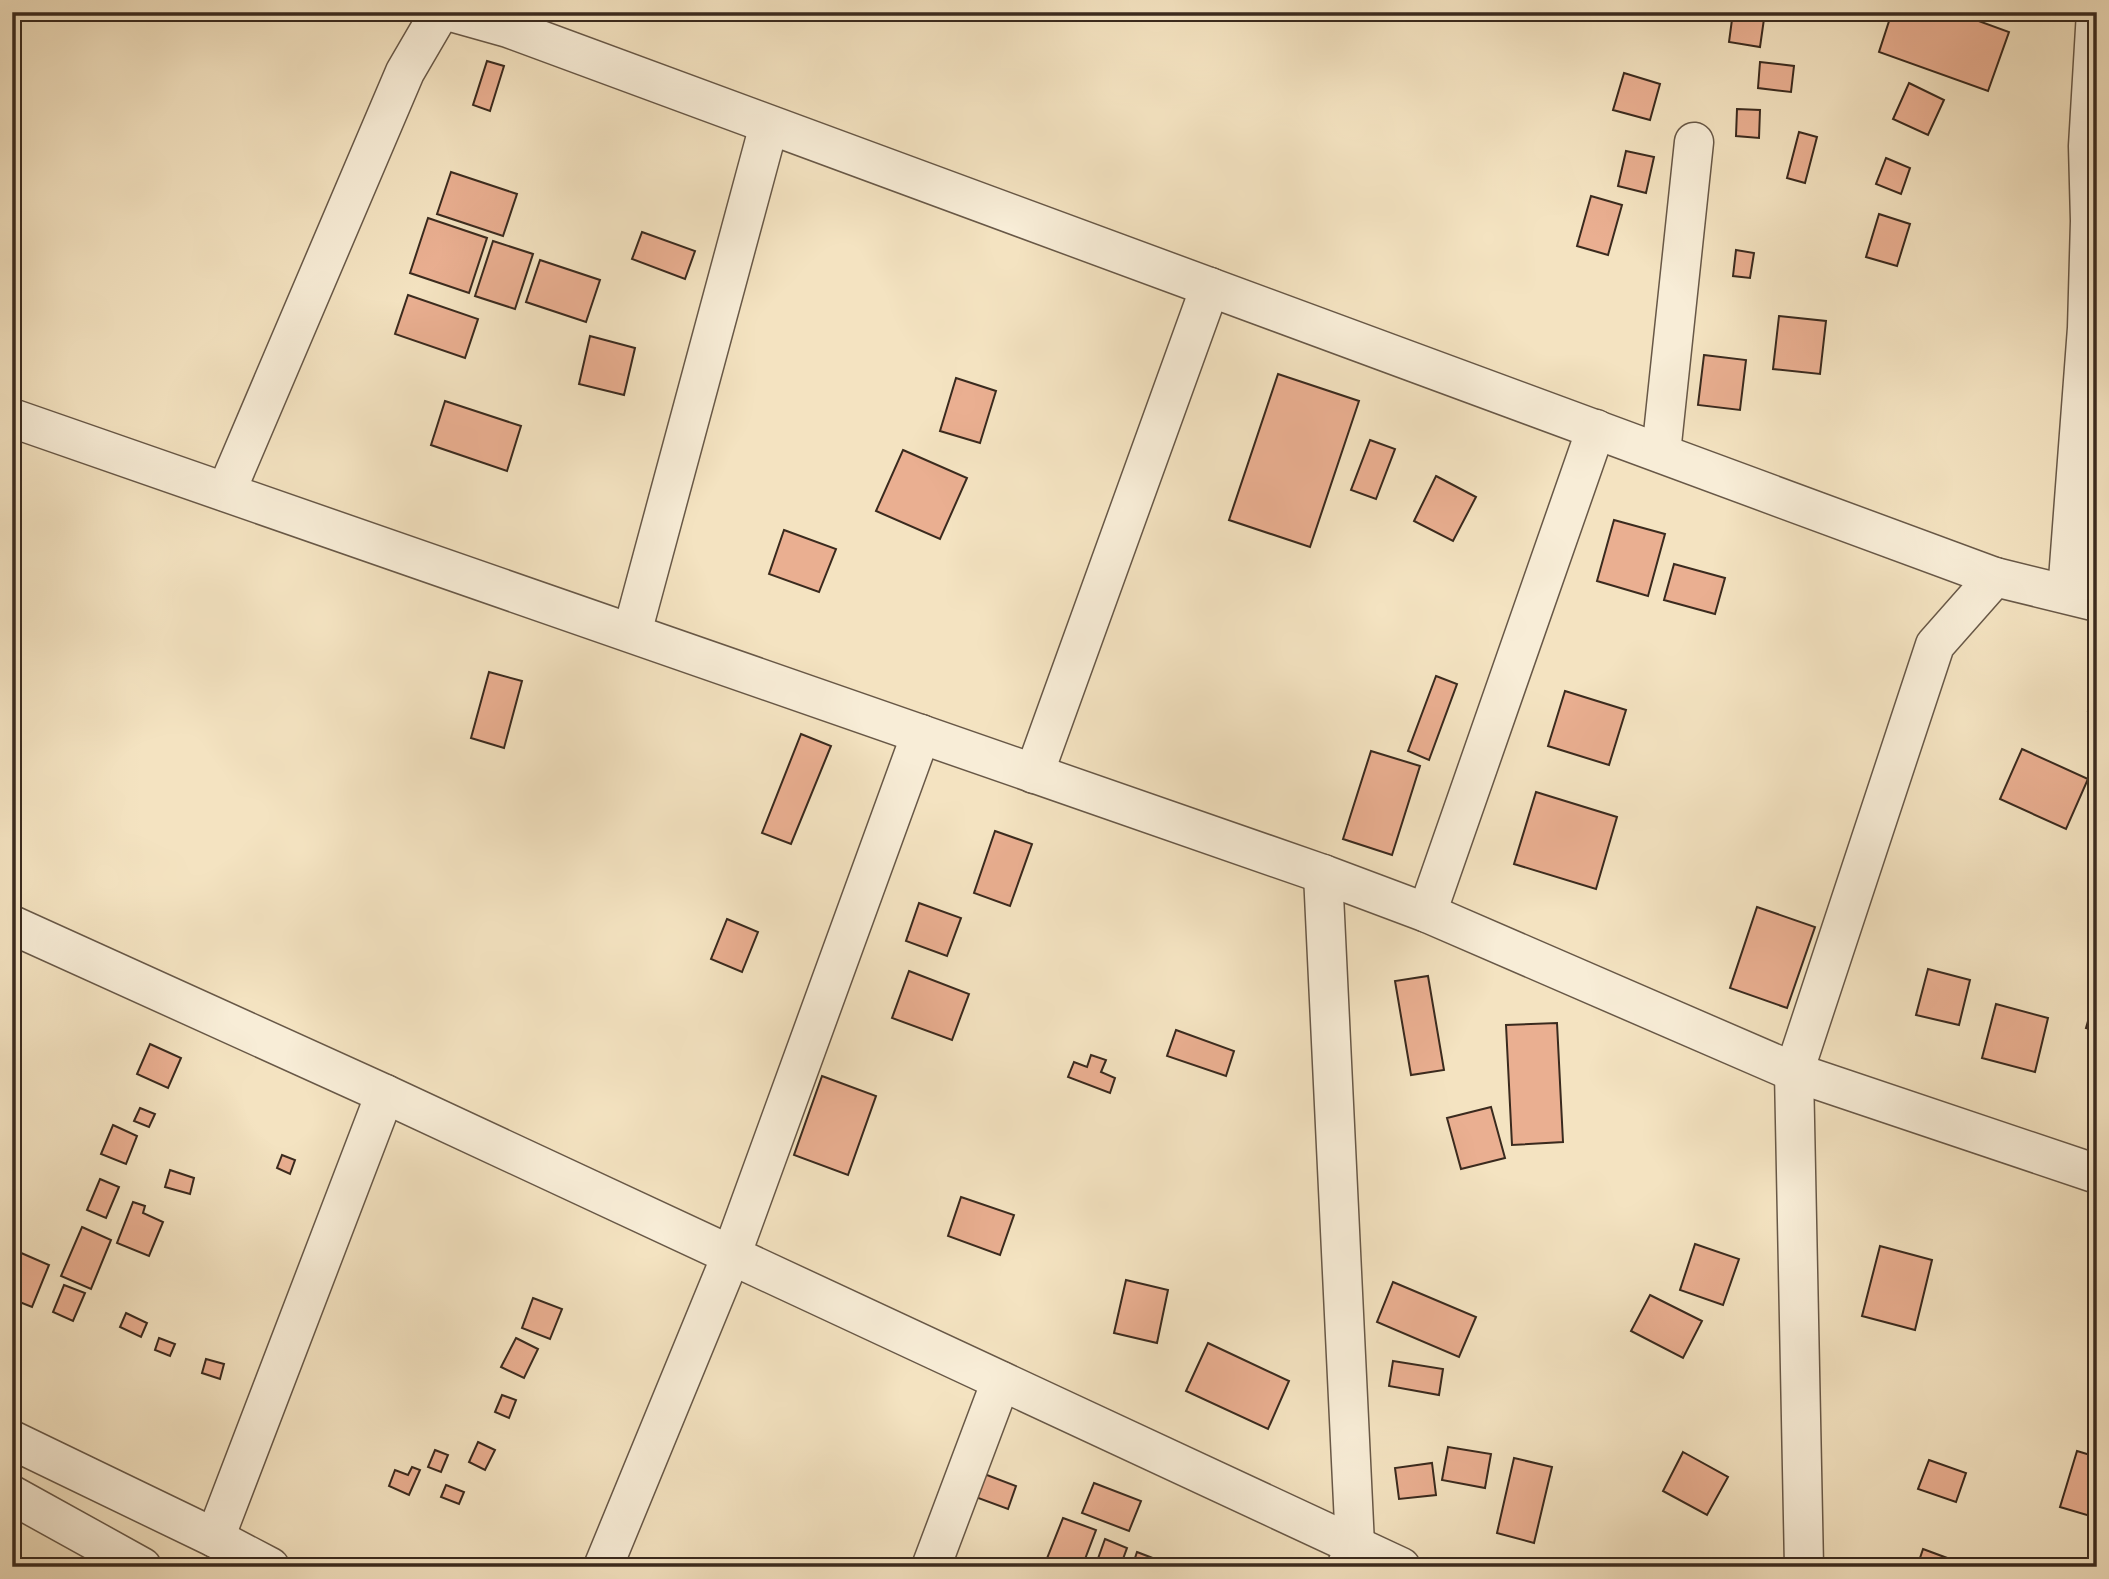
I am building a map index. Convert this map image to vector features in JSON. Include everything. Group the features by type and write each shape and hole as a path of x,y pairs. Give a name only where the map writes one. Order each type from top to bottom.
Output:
{"street":[{"path":"226,492 405,72 440,12"},
{"path":"451,12 508,28 1995,577 2082,598 2090,221 2088,146 2096,12"},
{"path":"632,633 769,125"},
{"path":"1661,453 1694,142"},
{"path":"1034,774 1210,287"},
{"path":"12,418 1323,874 1427,913 1794,1072 2097,1174"},
{"path":"1427,913 1596,429"},
{"path":"1804,1567 1794,1072 1936,645 1995,577"},
{"path":"603,1567 731,1255 921,734"},
{"path":"1323,874 1351,1556"},
{"path":"15,933 385,1094 731,1255 1001,1381 1351,1556 1401,1567"},
{"path":"215,1538 385,1094"},
{"path":"931,1567 1001,1381"},
{"path":"12,1440 270,1567"},
{"path":"12,1495 142,1567"}],"building":[{"path":"1733,12 1765,12 1760,47 1729,42"},
{"path":"1892,12 1954,12 2009,32 1988,91 1879,52"},
{"path":"487,61 504,66 490,111 473,105"},
{"path":"1760,62 1794,66 1791,92 1758,88"},
{"path":"1624,73 1660,84 1650,120 1613,110"},
{"path":"1909,83 1944,100 1928,135 1893,119"},
{"path":"1737,109 1760,110 1759,138 1736,136"},
{"path":"1799,132 1817,137 1805,183 1787,178"},
{"path":"1626,151 1654,157 1646,193 1618,186"},
{"path":"1886,158 1910,168 1901,194 1876,184"},
{"path":"451,172 517,194 503,236 437,214"},
{"path":"1591,196 1622,205 1608,255 1577,246"},
{"path":"1879,214 1910,224 1897,266 1866,257"},
{"path":"428,218 487,238 469,293 410,273"},
{"path":"642,232 695,251 685,279 632,259"},
{"path":"493,241 533,254 515,309 475,296"},
{"path":"1736,250 1754,253 1750,278 1733,276"},
{"path":"540,260 600,280 586,322 526,302"},
{"path":"408,295 478,319 465,358 395,334"},
{"path":"1779,316 1826,321 1820,374 1773,369"},
{"path":"590,336 635,348 624,395 579,384"},
{"path":"1704,355 1746,360 1740,410 1698,405"},
{"path":"1278,374 1359,401 1310,547 1229,520"},
{"path":"956,378 996,391 980,443 940,431"},
{"path":"445,401 521,426 507,471 431,445"},
{"path":"1370,440 1395,449 1376,499 1351,490"},
{"path":"903,450 967,478 940,539 876,511"},
{"path":"1436,476 1476,497 1453,541 1414,521"},
{"path":"1614,520 1665,534 1648,596 1597,581"},
{"path":"784,530 836,549 819,592 769,574"},
{"path":"1674,564 1725,578 1715,614 1664,600"},
{"path":"2097,670 2097,713 2088,711"},
{"path":"489,672 522,681 504,748 471,738"},
{"path":"1436,676 1457,684 1429,760 1408,751"},
{"path":"1565,691 1626,710 1609,765 1548,746"},
{"path":"801,734 831,746 791,844 762,833"},
{"path":"2022,749 2088,779 2066,829 2000,799"},
{"path":"1371,751 1420,766 1392,855 1343,839"},
{"path":"1536,792 1617,817 1596,889 1514,864"},
{"path":"995,831 1032,844 1010,906 974,893"},
{"path":"919,903 961,918 947,956 906,941"},
{"path":"1757,907 1815,927 1787,1008 1730,988"},
{"path":"727,919 758,932 742,972 711,959"},
{"path":"1928,969 1970,980 1959,1025 1916,1015"},
{"path":"909,971 969,994 952,1040 892,1018"},
{"path":"1428,976 1444,1070 1411,1075 1395,981"},
{"path":"2097,990 2097,1031 2086,1028"},
{"path":"1996,1004 2048,1018 2035,1072 1982,1058"},
{"path":"1557,1023 1563,1142 1512,1145 1506,1025"},
{"path":"1176,1030 1234,1051 1226,1076 1167,1056"},
{"path":"150,1044 181,1058 168,1088 137,1074"},
{"path":"1091,1055 1106,1060 1101,1072 1115,1078 1110,1093 1068,1077 1074,1062 1087,1067"},
{"path":"822,1076 876,1096 848,1175 794,1155"},
{"path":"1491,1107 1505,1158 1461,1169 1447,1118"},
{"path":"140,1108 155,1114 149,1127 134,1121"},
{"path":"113,1125 137,1136 126,1164 101,1154"},
{"path":"282,1155 295,1160 290,1174 277,1168"},
{"path":"170,1170 194,1178 190,1194 165,1187"},
{"path":"100,1179 119,1187 106,1218 87,1210"},
{"path":"961,1197 1014,1215 1000,1255 948,1236"},
{"path":"133,1202 145,1206 143,1213 163,1222 149,1256 117,1243"},
{"path":"82,1227 111,1240 91,1289 61,1276"},
{"path":"1695,1244 1739,1259 1723,1305 1680,1290"},
{"path":"1880,1246 1932,1260 1915,1330 1862,1316"},
{"path":"12,1249 49,1265 32,1307 12,1299"},
{"path":"1126,1280 1168,1290 1157,1343 1114,1333"},
{"path":"1393,1282 1476,1317 1459,1357 1377,1322"},
{"path":"64,1285 85,1293 73,1321 53,1312"},
{"path":"1650,1295 1702,1321 1683,1358 1631,1331"},
{"path":"533,1298 562,1309 550,1339 522,1328"},
{"path":"126,1313 147,1323 141,1337 120,1327"},
{"path":"159,1338 175,1344 170,1356 155,1350"},
{"path":"516,1338 538,1349 524,1378 501,1367"},
{"path":"1208,1343 1289,1381 1268,1429 1186,1391"},
{"path":"206,1359 224,1364 220,1379 202,1373"},
{"path":"1393,1361 1443,1369 1439,1395 1389,1386"},
{"path":"502,1395 516,1400 509,1418 495,1412"},
{"path":"478,1442 495,1450 485,1470 469,1462"},
{"path":"1448,1447 1491,1454 1485,1488 1442,1480"},
{"path":"435,1450 448,1455 441,1472 428,1467"},
{"path":"2077,1451 2097,1457 2097,1518 2060,1507"},
{"path":"1683,1452 1728,1477 1707,1515 1663,1491"},
{"path":"1514,1458 1552,1467 1534,1543 1497,1533"},
{"path":"1929,1460 1966,1473 1956,1502 1918,1489"},
{"path":"1432,1463 1436,1495 1399,1499 1395,1468"},
{"path":"412,1467 420,1470 409,1495 389,1486 395,1470 408,1475"},
{"path":"979,1472 1016,1486 1008,1509 970,1495"},
{"path":"1094,1483 1141,1501 1129,1531 1082,1513"},
{"path":"446,1485 464,1492 459,1504 441,1497"},
{"path":"1063,1518 1096,1530 1082,1567 1061,1567 1046,1561"},
{"path":"1105,1539 1127,1548 1120,1567 1095,1567"},
{"path":"1923,1549 1958,1562 1957,1567 1917,1567"},
{"path":"1137,1552 1176,1567 1132,1567"}]}
